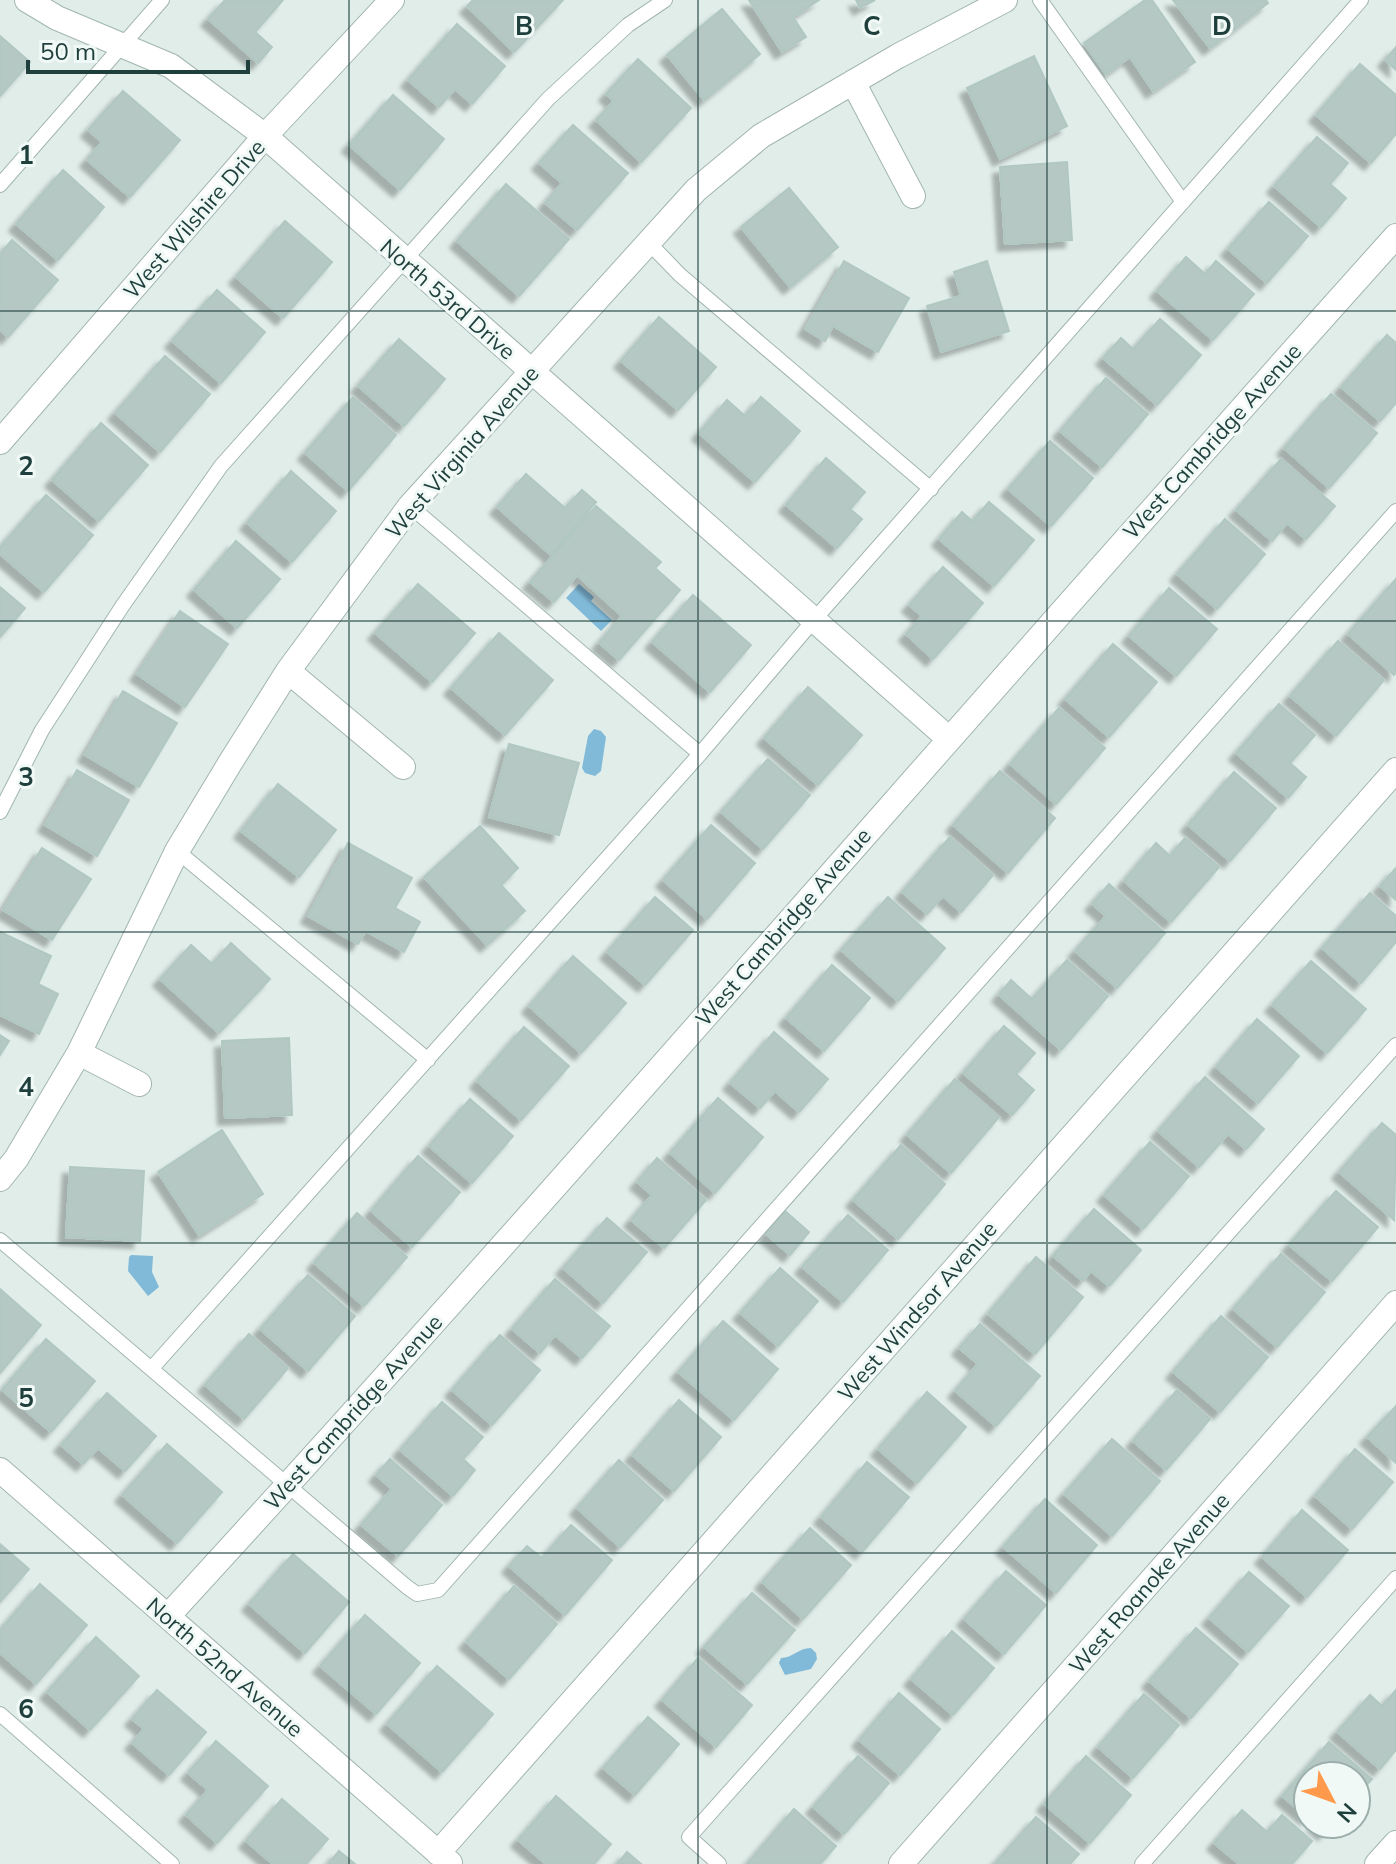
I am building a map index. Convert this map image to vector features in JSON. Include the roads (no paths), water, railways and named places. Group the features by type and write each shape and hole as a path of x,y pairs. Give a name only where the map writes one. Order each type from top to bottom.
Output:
{"street":[{"name":"North 53rd Drive","path":"27,0 57,18 171,66 265,136 948,738"},
{"name":"West Wilshire Drive","path":"0,442 265,136 392,0"},
{"name":"West Virginia Avenue","path":"0,1179 16,1159 79,1053 177,851 288,671 410,506 696,190 761,136 1005,0"},
{"path":"853,82 913,196"},
{"name":"West Cambridge Avenue","path":"168,1616 568,1173 948,738 1396,236"},
{"path":"288,671 403,767"},
{"name":"West Windsor Avenue","path":"444,1859 1396,770"},
{"path":"79,1053 139,1084"},
{"name":"West Roanoke Avenue","path":"901,1864 1396,1303"},
{"name":"North 52nd Avenue","path":"0,1470 444,1859"},
{"path":"1377,1864 1396,1843"}],"lane":[{"path":"0,185 162,0"},
{"path":"0,812 50,717 123,605 221,466 402,259 548,99 628,25 665,0"},
{"path":"1040,0 1183,202"},
{"path":"152,1368 700,754 813,621 1361,0"},
{"path":"649,243 680,275 931,489"},
{"path":"410,506 700,754"},
{"path":"0,1240 417,1594 438,1590 1396,511"},
{"path":"177,851 428,1060"},
{"path":"719,1864 689,1837 1396,1045"},
{"path":"1142,1864 1396,1578"},
{"path":"0,1714 172,1864"}],"water":[{"path":"579,584 594,597 591,601 612,620 601,631 566,598"},
{"path":"594,729 606,737 601,771 595,776 585,773 582,768 588,736"},
{"path":"131,1255 153,1256 152,1272 159,1287 148,1296 128,1271"},
{"path":"811,1648 817,1659 811,1669 785,1675 779,1663 781,1658"}]}
